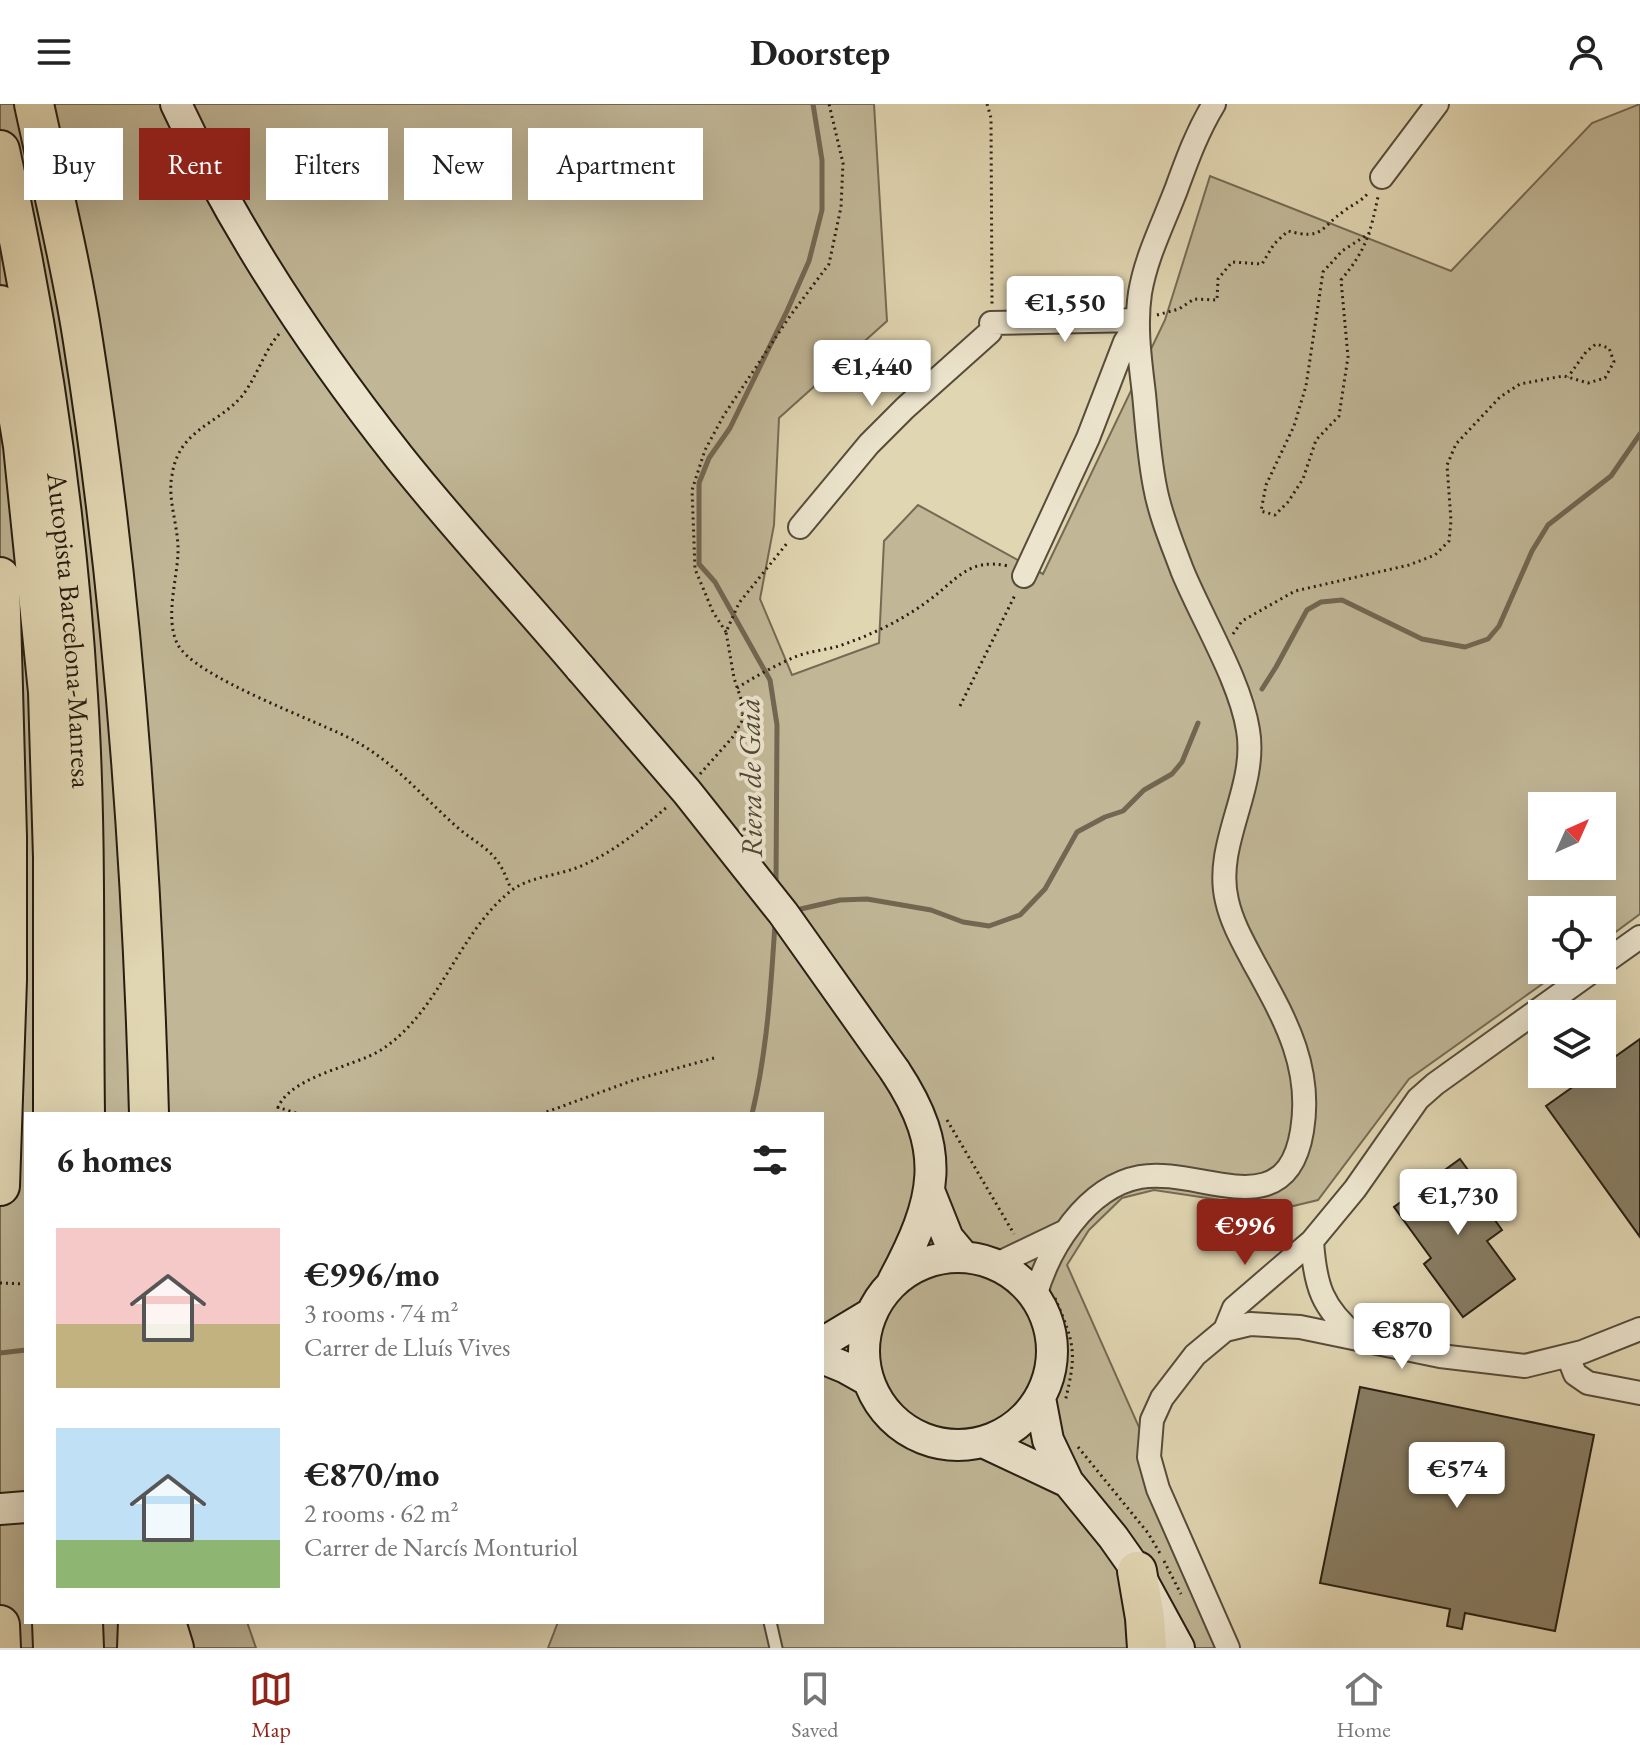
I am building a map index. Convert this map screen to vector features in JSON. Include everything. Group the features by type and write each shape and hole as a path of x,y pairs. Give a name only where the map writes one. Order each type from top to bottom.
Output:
{"highway":[{"path":"34,104 83,340 108,532 131,751 145,980 149,1112"},
{"name":"Autopista Barcelona-Manresa","path":"0,150 35,325 65,543 78,696 84,858 85,1112"},
{"name":"Autopista Barcelona-Manresa","path":"0,305 22,437 48,692 53,857 53,1112"},
{"path":"0,577 7,980 0,1186"},
{"path":"1137,1571 1147,1648"},
{"path":"52,1624 53,1648"},
{"path":"83,1624 84,1648"},
{"path":"137,1648 138,1624"},
{"path":"167,1624 174,1648"},
{"path":"0,1625 1,1648"}],"street":[{"path":"176,104 206,167 257,259 400,459 687,792 783,913 895,1071 914,1103 928,1137 930,1193 948,1238 964,1257"},
{"path":"995,1265 1036,1258 1103,1194 1126,1181 1157,1176 1235,1187 1260,1186 1287,1169 1298,1151 1304,1122 1299,1055 1237,930 1225,889 1229,846 1248,769 1250,740 1243,710 1187,581 1155,490 1142,379 1138,320 1141,291 1156,236 1198,130 1214,104"},
{"path":"1382,177 1437,104"},
{"path":"800,527 869,444 991,327 1138,320"},
{"path":"1024,576 1088,438 1125,342 1138,320"},
{"path":"1616,954 1640,937"},
{"path":"1225,1330 1234,1308 1312,1241 1355,1189 1418,1099 1574,984"},
{"path":"930,1193 911,1248 872,1313 864,1343 869,1381 883,1408 910,1433 946,1445 983,1442 1004,1434 1052,1403"},
{"path":"1312,1241 1314,1272 1322,1298 1336,1319 1358,1338"},
{"path":"890,1286 924,1263 964,1257 995,1265 1016,1277 1035,1297 1048,1323 1052,1346 1052,1403 1048,1440 1068,1482 1137,1571 1179,1648"},
{"path":"1035,1297 1036,1258"},
{"path":"824,1342 872,1313"},
{"path":"1228,1648 1158,1489 1149,1457 1152,1420 1162,1398 1195,1355 1225,1330 1250,1324 1274,1325 1358,1338 1440,1356 1525,1366 1568,1356 1640,1329"},
{"path":"1568,1356 1575,1374 1588,1383 1640,1393"},
{"path":"824,1359 869,1381"},
{"path":"983,1442 1068,1482"},
{"path":"0,1509 24,1507"}],"lane":[{"path":"770,1624 776,1648"}],"path":[{"path":"697,776 718,756 742,721 741,699 726,632 713,612 695,569 692,490 705,450 724,415 829,264 841,207 843,163 829,104"},
{"path":"987,104 992,132 991,327"},
{"path":"1138,320 1179,309 1194,299 1217,300 1218,279 1232,262 1262,264 1274,244 1288,231 1304,235 1323,232 1344,211 1361,202 1382,177"},
{"path":"1370,233 1342,251 1323,272 1306,386 1294,426 1266,485 1261,511 1275,515 1288,502 1303,479 1316,440 1339,416 1348,357 1341,280 1361,256 1370,233 1382,177"},
{"path":"297,318 267,349 243,394 195,431 176,458 171,477 179,550 173,611 176,642 184,655 196,664 351,739 395,766 459,830 489,851 499,863 512,891"},
{"path":"1220,654 1242,621 1295,591 1409,565 1435,555 1449,541 1451,521 1447,465 1456,444 1500,397 1520,384 1568,377 1588,383 1605,378 1614,362 1609,348 1596,344 1586,352 1568,377"},
{"path":"726,632 739,603 800,527"},
{"path":"737,688 800,655 836,647 887,627 928,601 970,568 989,563 1007,565 1024,576 960,706"},
{"path":"276,1112 288,1092 307,1080 370,1056 406,1029 439,987 479,925 512,891 528,882 576,868 599,857 667,808"},
{"path":"546,1112 634,1080 714,1058"},
{"path":"914,1103 932,1094 1018,1241 1053,1277 1052,1290 1073,1343 1073,1371 1052,1403"},
{"path":"277,1107 293,1112"},
{"path":"0,1283 24,1284"},
{"path":"1068,1440 1080,1448 1148,1533 1185,1602"}],"shaded area":[{"path":"0,104 874,104 887,321 779,418 774,525 760,599 792,675 879,643 884,541 918,505 1043,574 1165,320 1210,176 1451,271 1592,123 1640,104 1640,914 1616,932 1616,896 1528,896 1528,984 1542,984 1409,1079 1318,1200 1281,1209 1154,1190 1122,1198 1089,1230 1067,1265 1237,1648 548,1648 557,1624 824,1624 824,1112 24,1112 24,1624 248,1624 256,1648 0,1648"}],"building":[{"path":"1640,1039 1640,1237 1546,1106 1571,1088 1616,1088 1616,1056"},
{"path":"1460,1159 1498,1211 1492,1216 1502,1230 1487,1241 1515,1279 1463,1317 1424,1264 1431,1258 1394,1207"},
{"path":"1360,1387 1594,1435 1555,1631 1465,1613 1462,1629 1447,1626 1450,1609 1320,1583"}],"waterway":[{"name":"Riera de Gaià","path":"776,885 777,725 770,680 715,582 699,564 699,483 709,458 730,428 809,261 822,210 822,160 813,104"},
{"path":"1262,689 1307,610 1321,602 1342,600 1422,639 1465,647 1488,639 1499,626 1532,551 1548,525 1611,476 1640,434"},
{"path":"792,911 840,900 867,899 931,910 963,922 989,926 1020,915 1045,889 1077,832 1123,811 1144,790 1172,774 1182,762 1198,723"},
{"name":"Riera de Gaià","path":"752,1112 765,1043 775,923"},
{"name":"Riera de Gaià","path":"0,1353 24,1350"}]}
